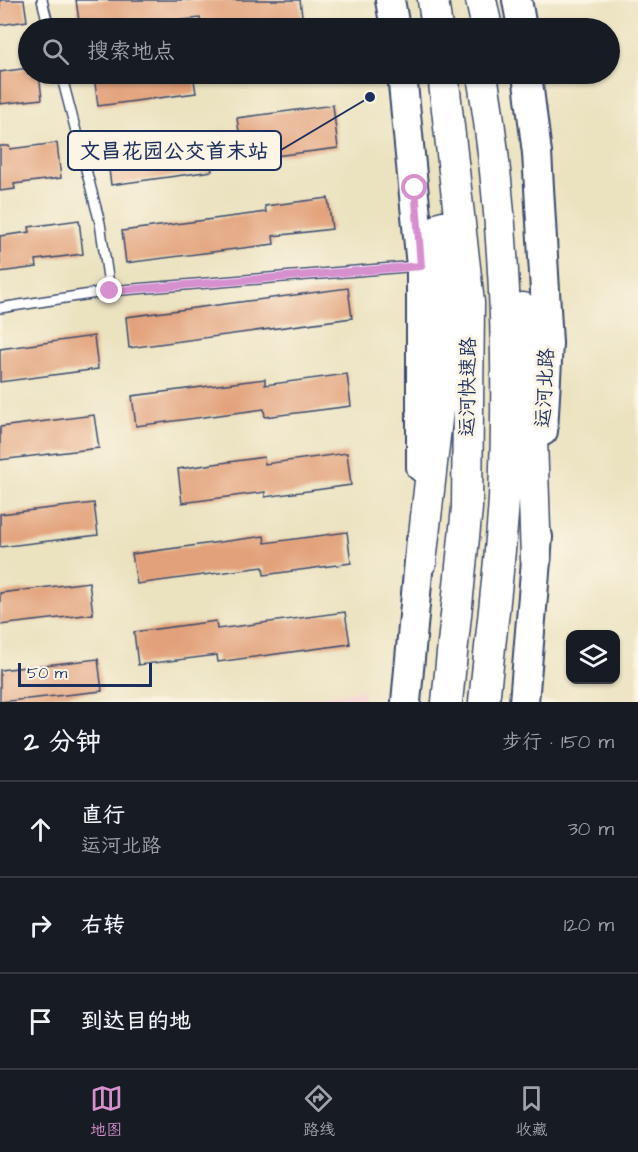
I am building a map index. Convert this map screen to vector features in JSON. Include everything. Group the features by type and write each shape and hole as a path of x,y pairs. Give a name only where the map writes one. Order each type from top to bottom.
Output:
{"highway":[{"path":"433,0 435,18"},
{"path":"471,0 474,18"},
{"path":"482,0 485,18"},
{"path":"421,562 447,329 439,154 444,84"},
{"name":"运河快速路","path":"445,84 469,303 467,508 447,702"},
{"name":"运河快速路","path":"484,84 492,132 507,305 504,500 484,702"},
{"path":"497,84 511,178 530,379 536,560"}],"main road":[{"path":"390,0 393,18"},
{"path":"517,0 520,18"},
{"path":"403,84 421,266 421,562 406,702"},
{"name":"运河北路","path":"524,702 536,560 548,343 537,153 528,84"}],"lane":[{"path":"42,0 46,18"},
{"path":"64,84 100,223 110,291"},
{"path":"0,308 110,291 421,266"}],"shaded area":[{"path":"364,690 363,702 285,702"}],"building":[{"path":"0,0 24,0 27,18 18,18 18,22 0,25"},
{"path":"76,0 300,0 302,18 200,18 79,18"},
{"path":"18,69 18,84 40,84 42,99 0,104 0,72"},
{"path":"95,84 195,84 196,93 98,106"},
{"path":"333,105 338,148 243,160 237,118"},
{"path":"207,140 212,171 111,185 107,154"},
{"path":"57,143 61,178 14,184 15,189 0,191 0,146 9,146 10,149"},
{"path":"328,198 332,229 273,236 274,244 126,263 122,231 266,212 265,206"},
{"path":"79,220 83,254 36,260 37,267 0,272 0,236 30,232 29,227"},
{"path":"348,288 352,318 129,348 126,317"},
{"path":"94,336 98,369 0,382 0,349"},
{"path":"347,374 351,406 265,417 264,409 136,426 132,396 265,379 265,385"},
{"path":"94,415 99,448 0,460 0,427"},
{"path":"347,453 351,485 265,497 265,492 182,503 178,469 264,457 265,464"},
{"path":"94,503 98,535 0,547 0,514"},
{"path":"347,532 351,563 264,575 263,567 137,584 132,554 264,536 265,543"},
{"path":"89,582 93,614 0,625 0,593"},
{"path":"345,612 350,644 218,662 217,655 138,665 134,632 216,621 217,629"},
{"path":"98,659 102,691 0,702 0,670"}],"place":[{"name":"文昌花园公交首末站","path":"370,97"}],"route":[{"path":"110,291 421,266 415,188"}]}
